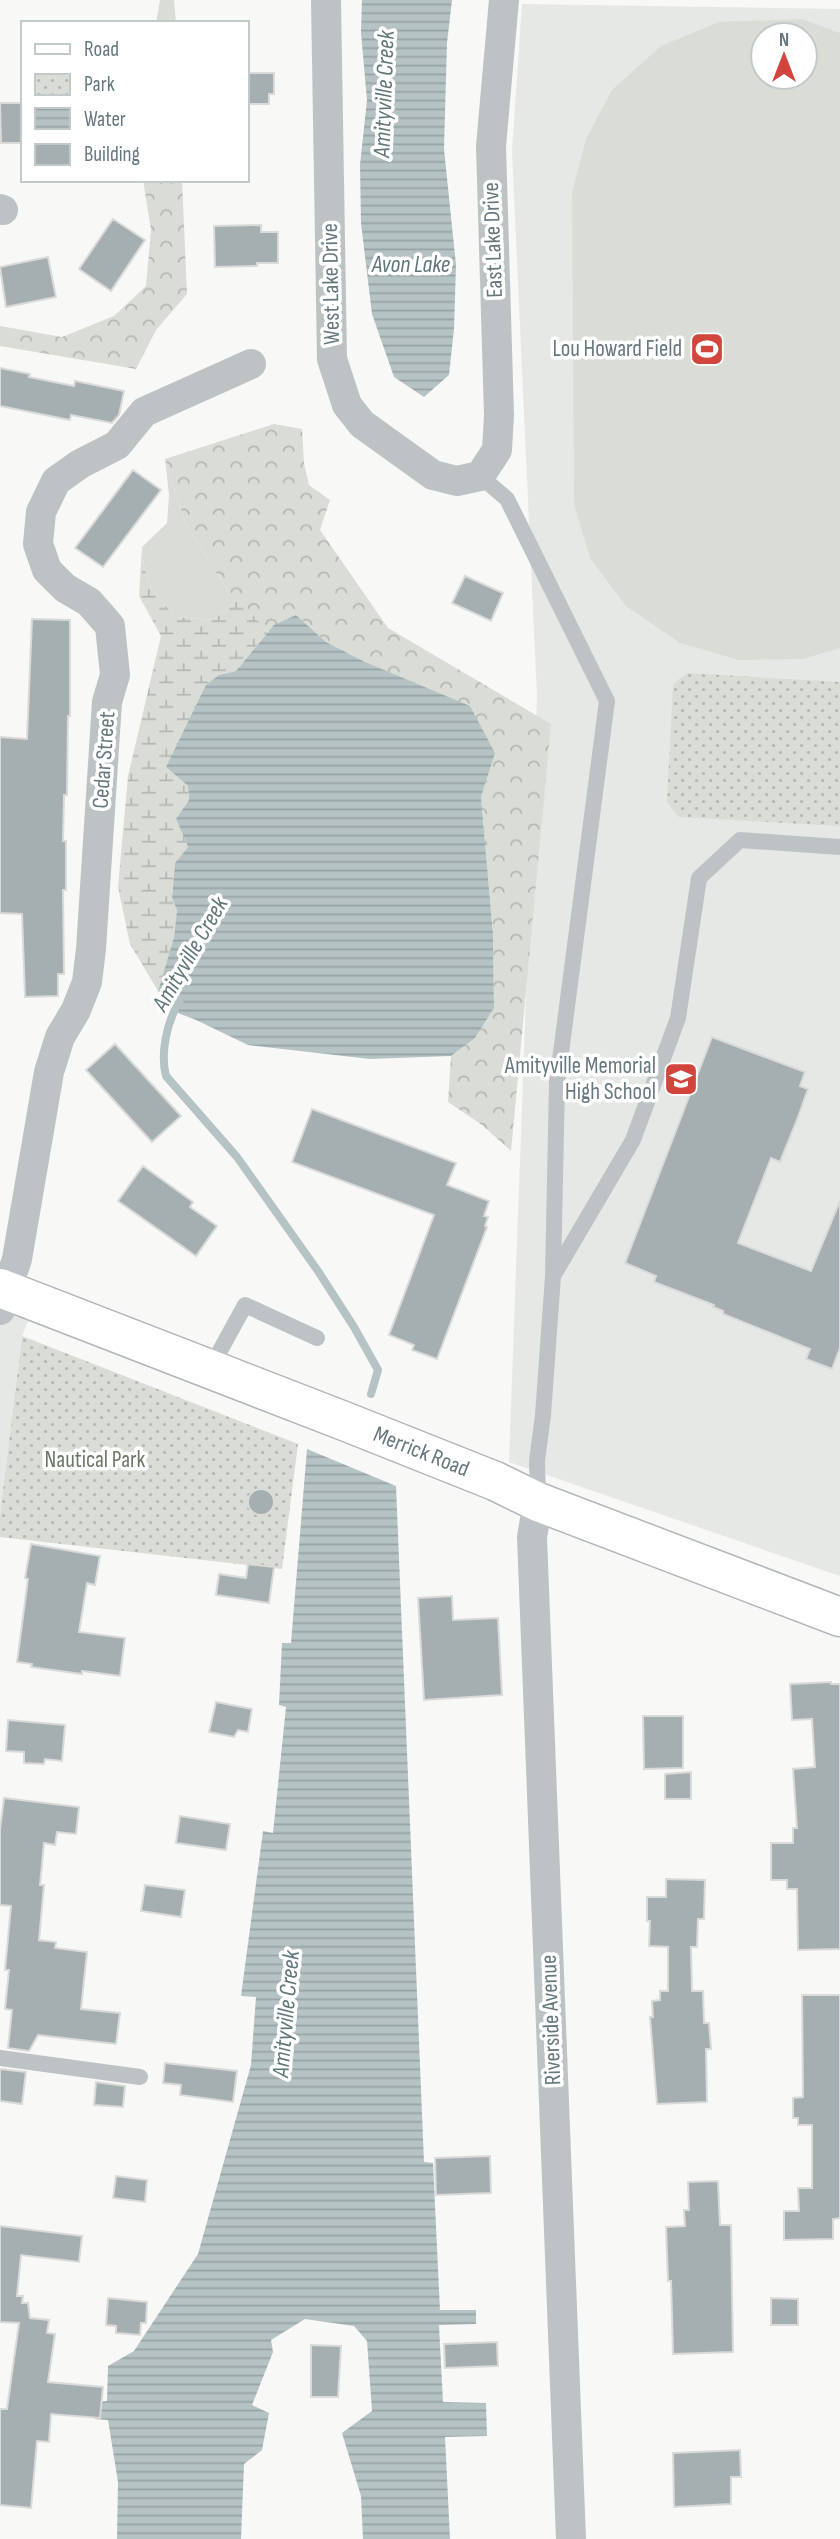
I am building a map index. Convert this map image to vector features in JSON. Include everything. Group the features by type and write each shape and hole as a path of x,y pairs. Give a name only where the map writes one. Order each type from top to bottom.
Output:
{"main road":[{"name":"Merrick Road","path":"2,1296 210,1369 495,1482 538,1502 840,1616"}],"street":[{"name":"West Lake Drive","path":"326,0 332,359 346,405 362,424 433,475 457,481 480,476"},
{"name":"East Lake Drive","path":"480,476 497,450 499,415 491,146 504,0"},
{"name":"Cedar Street","path":"2,1296 17,1259 49,1072 60,1037 76,1010 87,982 107,702 115,674 110,626 89,602 65,588 47,570 38,544 41,512 56,481 80,464 117,445 144,412 251,364"},
{"name":"Riverside Avenue","path":"538,1502 532,1537 571,2539"}],"lane":[{"path":"480,476 507,499 607,701 557,1083 553,1276 537,1461 538,1502"},
{"path":"553,1276 633,1140 678,1018 699,878 740,840 840,847"},
{"path":"210,1369 245,1305 317,1338"},
{"path":"0,2058 140,2077"}],"shaded area":[{"name":"Amityville Memorial High School","path":"522,4 840,9 840,1576 509,1462 537,696 512,151"},
{"path":"0,1279 40,1293 22,1336 0,1515"}],"green space":[{"path":"160,0 174,0 176,21 156,21"},
{"name":"Lou Howard Field","path":"802,19 807,21 749,21 749,91 819,91 819,25 840,33 840,648 803,659 739,660 680,643 626,606 590,558 574,504 572,193 586,139 612,90 661,46 719,22"},
{"path":"143,182 182,182 187,294 156,330 136,369 0,346 0,326 62,337 114,316 146,286 151,230"},
{"path":"274,424 302,429 304,463 309,485 330,500 320,530 388,628 551,724 511,1151 482,1125 448,1102 451,1056 475,1038 494,1008 493,934 481,797 495,752 365,662 326,642 296,615 268,632 224,585 185,522 165,459"},
{"path":"165,459 185,522 224,585 238,599 214,620 175,617 155,593 145,569 142,547 167,523 169,495"},
{"path":"142,547 145,569 151,585 175,617 214,620 238,599 268,632 236,671 219,675 166,767 188,786 189,800 176,819 188,847 175,863 172,898 177,910 174,937 158,991 130,944 118,887 128,776 161,636 139,596"},
{"path":"687,673 840,682 840,826 679,817 667,802 673,684"},
{"name":"Nautical Park","path":"22,1336 298,1444 282,1569 0,1537 0,1515"}],"water":[{"name":"Avon Lake","path":"362,0 452,0 447,43 444,149 456,265 454,329 449,375 424,397 394,377 372,314 361,223 360,165 367,100 361,33"},
{"path":"296,615 326,642 365,662 470,706 495,753 481,797 493,934 494,1008 475,1038 451,1056 370,1059 248,1045 173,1011 158,991 174,937 177,910 172,898 175,863 188,847 176,819 189,800 188,786 166,767 206,685 219,675 236,671 274,625"},
{"path":"307,1449 396,1486 424,2162 433,2163 440,2310 476,2310 476,2324 439,2325 443,2402 486,2403 487,2436 445,2437 450,2539 363,2539 361,2496 342,2433 372,2411 367,2341 354,2326 305,2319 271,2340 273,2352 252,2405 269,2413 262,2450 244,2464 241,2539 117,2539 118,2482 108,2420 95,2419 96,2402 107,2401 108,2366 134,2351 198,2254 251,2065 256,1997 241,1996 263,1831 273,1833 286,1707 279,1705 282,1643 291,1643"}],"building":[{"path":"248,73 274,73 274,94 269,94 269,104 248,104"},
{"path":"0,103 21,103 21,143 1,143"},
{"path":"113,219 145,240 111,291 79,269"},
{"path":"261,225 261,232 278,232 278,263 215,267 214,226"},
{"path":"48,257 56,297 6,307 0,267"},
{"path":"0,368 74,386 75,381 124,391 119,415 112,423 71,415 70,420 0,406"},
{"path":"133,470 161,490 103,567 75,548"},
{"path":"465,576 503,593 491,621 452,603"},
{"path":"32,619 70,620 70,716 67,795 64,795 64,974 58,974 58,996 25,997 22,914 0,913 0,737 27,739"},
{"path":"712,1037 805,1072 800,1086 808,1089 797,1120 780,1162 771,1158 738,1243 811,1271 840,1201 840,1348 832,1369 806,1359 810,1349 723,1314 723,1311 713,1307 714,1305 654,1282 656,1276 625,1263"},
{"path":"115,1044 181,1116 152,1142 86,1070"},
{"path":"312,1109 456,1163 447,1185 489,1201 484,1216 488,1217 487,1227 437,1359 412,1350 414,1345 389,1335 434,1215 292,1162"},
{"path":"143,1166 193,1202 190,1207 217,1226 196,1256 118,1201"},
{"path":"261,1489 270,1493 274,1502 270,1511 261,1515 252,1511 248,1502 252,1493"},
{"path":"31,1544 100,1556 95,1585 87,1583 79,1632 125,1638 120,1676 82,1671 82,1674 31,1667 32,1664 17,1662"},
{"path":"248,1564 274,1567 269,1603 216,1595 219,1574 246,1578"},
{"path":"452,1596 453,1620 498,1618 502,1695 424,1700 418,1598"},
{"path":"790,1684 840,1684 840,1949 798,1950 797,1889 787,1889 787,1880 771,1880 771,1843 793,1843 793,1828 797,1828 793,1769 815,1767 812,1719 792,1720"},
{"path":"216,1702 252,1709 248,1732 238,1730 234,1737 209,1732"},
{"path":"643,1716 683,1716 683,1768 644,1769"},
{"path":"8,1720 65,1725 62,1761 45,1759 44,1764 24,1763 24,1752 6,1751"},
{"path":"691,1772 691,1799 665,1799 665,1774"},
{"path":"4,1798 79,1807 76,1834 57,1832 55,1845 44,1843 40,1885 44,1885 39,1940 56,1942 55,1948 87,1952 81,2009 120,2013 116,2044 38,2035 29,2051 8,2048 12,2010 5,2009 9,1970 5,1970 11,1906 0,1905 0,1829"},
{"path":"180,1816 230,1824 226,1850 176,1843"},
{"path":"666,1879 705,1880 704,1919 698,1919 697,1947 691,1947 692,1991 703,1991 704,2023 709,2023 711,2049 706,2049 707,2102 657,2104 650,2017 653,2017 652,2001 660,2000 660,1991 668,1991 668,1947 649,1946 647,1897 666,1897"},
{"path":"145,1885 185,1890 181,1917 141,1911"},
{"path":"802,1995 840,1995 840,2218 833,2219 833,2239 784,2240 784,2211 799,2211 798,2188 812,2188 812,2125 798,2125 798,2118 793,2118 793,2098 803,2097"},
{"path":"165,2063 237,2071 233,2102 180,2095 181,2085 163,2083"},
{"path":"0,2069 26,2072 22,2104 0,2101"},
{"path":"96,2082 125,2086 123,2107 94,2105"},
{"path":"490,2156 491,2193 436,2195 435,2158"},
{"path":"116,2176 147,2180 145,2202 113,2198"},
{"path":"718,2181 720,2225 731,2225 733,2352 673,2354 666,2227 685,2226 684,2210 689,2210 688,2182"},
{"path":"0,2226 82,2236 79,2262 21,2255 17,2296 23,2296 22,2303 28,2303 30,2318 49,2320 47,2333 55,2334 48,2382 103,2387 100,2418 51,2414 49,2442 37,2441 31,2508 0,2505 0,2409 7,2409 19,2323 0,2322"},
{"path":"108,2298 147,2302 146,2323 141,2323 140,2335 116,2333 116,2326 106,2325"},
{"path":"771,2298 798,2299 798,2325 771,2325"},
{"path":"497,2342 498,2366 445,2368 444,2344"},
{"path":"311,2345 341,2346 338,2397 311,2397"},
{"path":"740,2450 741,2477 731,2477 731,2504 674,2507 673,2453"}],"waterway":[{"name":"Amityville Creek","path":"179,1002 166,1038 166,1076 237,1157 318,1271 378,1370 371,1394"}],"place":[{"name":"Lou Howard Field","path":"707,349"},
{"name":"Amityville Memorial High School","path":"681,1079"}]}
